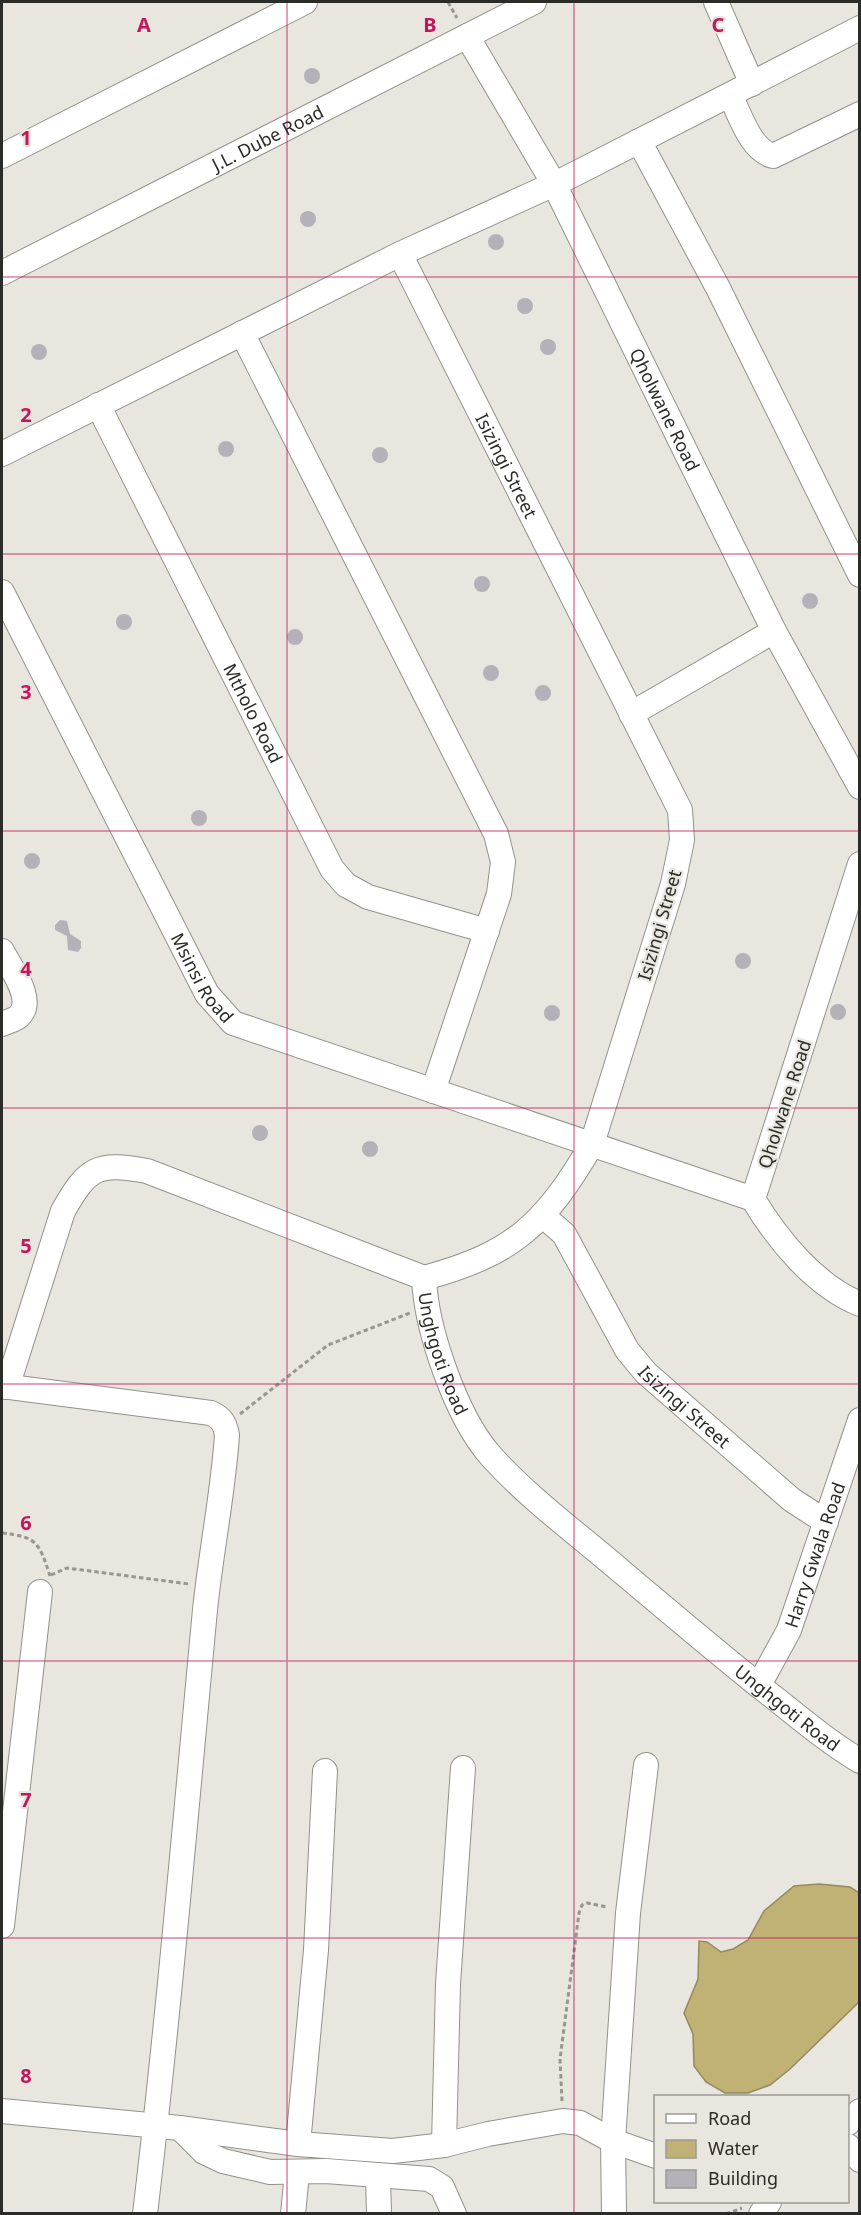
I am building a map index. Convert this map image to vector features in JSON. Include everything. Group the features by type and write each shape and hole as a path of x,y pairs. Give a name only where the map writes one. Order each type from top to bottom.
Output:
{"street":[{"path":"2,156 305,2"},
{"name":"J.L. Dube Road","path":"2,273 534,2"},
{"path":"716,2 752,84"},
{"path":"2,454 400,254 554,184 860,28"},
{"name":"Qholwane Road","path":"467,36 554,184 774,631 860,787"},
{"path":"730,95 754,141 763,153 772,156 860,114"},
{"path":"639,141 718,288 860,575"},
{"name":"Isizingi Street","path":"400,254 680,810 682,840 673,884 591,1144 570,1182 542,1215 564,1234 627,1350 646,1372 792,1500 826,1522"},
{"path":"242,333 496,834 503,862 499,894 433,1091"},
{"name":"Mtholo Road","path":"98,405 332,869 346,885 368,897 487,931"},
{"name":"Msinsi Road","path":"2,592 207,994 233,1023 753,1199"},
{"path":"631,714 774,631"},
{"name":"Qholwane Road","path":"753,1199 860,864"},
{"path":"2,951 24,995 23,1007 19,1016 2,1024"},
{"name":"Unghgoti Road","path":"4,1387 63,1211 76,1188 92,1172 114,1165 147,1171 424,1278 425,1307 438,1351 459,1400 489,1454 656,1601 816,1732 860,1761"},
{"path":"753,1199 765,1220 789,1249 825,1284 860,1304"},
{"path":"424,1278 462,1268 495,1254 519,1238 542,1215"},
{"path":"4,1387 212,1413 220,1417 226,1425 223,1492 208,1586 145,2214"},
{"name":"Harry Gwala Road","path":"759,1685 789,1630 860,1420"},
{"path":"2,1926 45,1584"},
{"path":"614,2214 613,2140 628,1913 646,1765"},
{"path":"444,2145 448,1984 463,1768"},
{"path":"298,2144 316,1950 325,1772"},
{"path":"2,2111 180,2128 298,2144 393,2151 444,2145 488,2134 563,2121 580,2123 613,2140 654,2155"},
{"path":"849,2122 860,2111"},
{"path":"180,2128 204,2152 223,2161 270,2172 326,2171 420,2178 438,2183 444,2190 454,2214"},
{"path":"849,2147 860,2160"},
{"path":"293,2214 297,2173"},
{"path":"378,2176 379,2214"}],"path":[{"path":"226,1425 328,1345 425,1307"},
{"path":"2,1533 29,1536 41,1548 45,1584 67,1568 208,1586"},
{"path":"563,2121 560,2059 582,1905 587,1902 628,1913"}],"water":[{"path":"819,1884 850,1887 859,1893 859,2002 790,2069 770,2085 748,2093 725,2093 706,2082 694,2066 693,2034 684,2013 698,1979 699,1941 707,1942 721,1952 733,1949 748,1940 764,1911 794,1886"}],"building":[{"path":"312,68 320,76 312,84 304,76"},
{"path":"308,211 316,219 308,227 300,219"},
{"path":"496,234 504,242 496,250 488,242"},
{"path":"525,298 533,306 525,314 517,306"},
{"path":"548,339 556,347 548,355 540,347"},
{"path":"39,344 47,352 39,360 31,352"},
{"path":"226,441 234,449 226,457 218,449"},
{"path":"380,447 388,455 380,463 372,455"},
{"path":"482,576 490,584 482,592 474,584"},
{"path":"810,593 818,601 810,609 802,601"},
{"path":"124,614 132,622 124,630 116,622"},
{"path":"295,629 303,637 295,645 287,637"},
{"path":"491,665 499,673 491,681 483,673"},
{"path":"543,685 551,693 543,701 535,693"},
{"path":"199,810 207,818 199,826 191,818"},
{"path":"32,853 40,861 32,869 24,861"},
{"path":"60,920 67,921 70,934 81,941 81,948 78,952 68,950 67,936 55,930 55,925"},
{"path":"743,953 751,961 743,969 735,961"},
{"path":"838,1004 846,1012 838,1020 830,1012"},
{"path":"552,1005 560,1013 552,1021 544,1013"},
{"path":"260,1125 268,1133 260,1141 252,1133"},
{"path":"370,1141 378,1149 370,1157 362,1149"}]}
